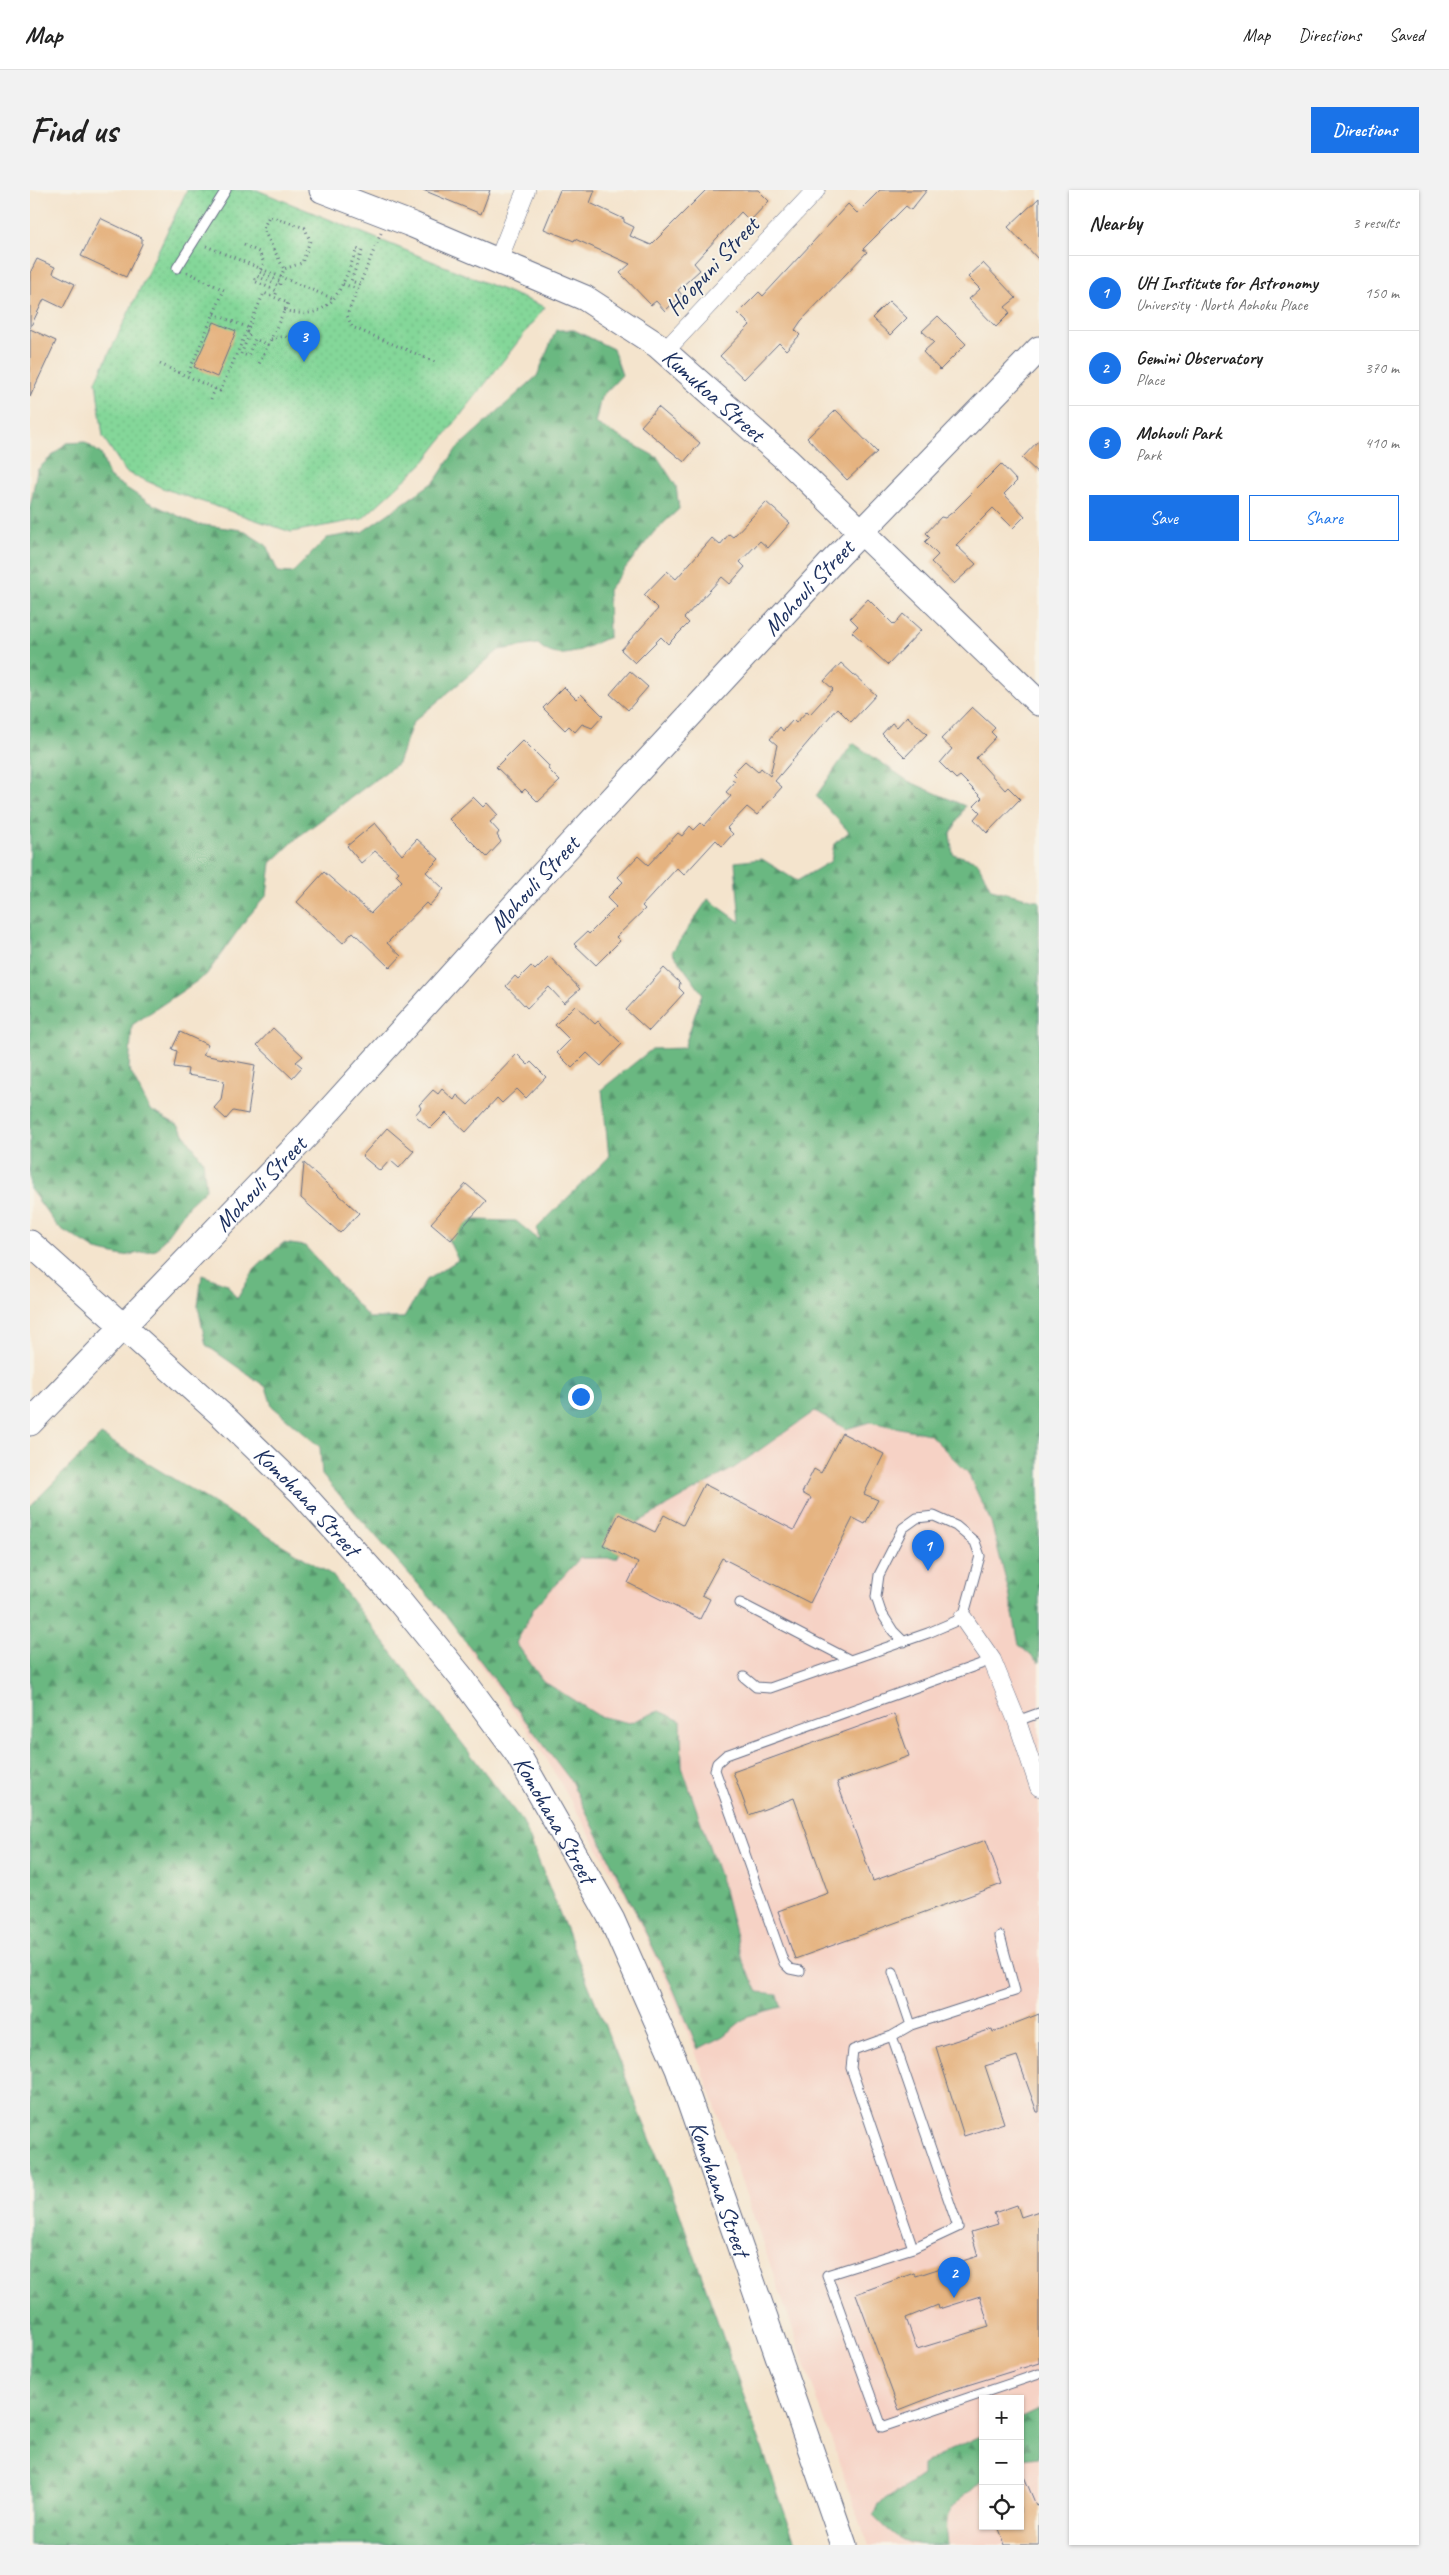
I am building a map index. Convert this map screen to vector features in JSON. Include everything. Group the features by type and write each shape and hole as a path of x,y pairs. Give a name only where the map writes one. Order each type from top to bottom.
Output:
{"street":[{"name":"Kumukoa Street","path":"322,190 585,298 664,352 787,460 860,533 1039,703"},
{"path":"498,261 526,190"},
{"name":"Ho'opuni Street","path":"664,352 816,190"},
{"name":"Mohouli Street","path":"30,1422 309,1133 541,876 860,533 1039,349"},
{"name":"Komohana Street","path":"30,1243 225,1418 300,1491 400,1602 460,1677 522,1762 612,1920 678,2069 844,2545"},
{"path":"963,1618 992,1660 1017,1721 1039,1787"}],"lane":[{"path":"177,268 226,190"},
{"path":"744,1677 756,1687 770,1688 904,1642 963,1618 980,1556 975,1542 956,1526 934,1516 917,1518 903,1528 879,1575 876,1597 881,1612 893,1632 904,1642"},
{"path":"740,1603 850,1660"},
{"path":"800,1971 790,1969 784,1963 715,1770 717,1763 726,1755 992,1660"},
{"path":"1017,1721 1039,1713"},
{"path":"913,2248 851,2068 853,2050 892,2036 911,2026 1015,1991 1000,1936"},
{"path":"893,1972 911,2026"},
{"path":"892,2036 958,2227 913,2248 826,2275 882,2427 1039,2374"}],"path":[{"path":"281,278 284,269 263,229 269,216 305,228 310,241 302,263 284,269"},
{"path":"388,216 347,315 352,327 438,363"},
{"path":"194,241 334,300"},
{"path":"244,245 259,252 264,263 259,272 281,282 279,286 257,276 254,280 277,291 275,298"},
{"path":"284,310 301,315 319,312 334,300 357,250 362,251 351,280 360,284"},
{"path":"177,268 224,290 187,376"},
{"path":"343,284 358,289"},
{"path":"160,364 220,391 264,293 288,303 259,364"},
{"path":"214,314 248,330"},
{"path":"248,330 250,332 241,354 248,356 255,339 268,345"},
{"path":"270,339 284,336 309,349"},
{"path":"211,400 215,389"}],"shaded area":[{"path":"1039,1124 1039,2545 868,2545 702,2069 673,1997 633,1909 536,1741 465,1645"}],"green space":[{"path":"187,190 257,190 545,307 424,462 362,519 291,532 165,489 126,472 103,437 96,381"},
{"path":"556,330 574,330 613,349 622,375 601,397 595,423 658,458 676,486 679,509 654,532 608,590 609,637 582,649 564,654 555,654 538,644 499,650 413,722 398,763 298,837 271,863 267,895 247,918 206,975 132,1025 129,1069 150,1110 178,1125 203,1161 206,1189 189,1205 156,1250 123,1256 96,1250 58,1227 30,1189 30,508 37,470 66,443 85,442 101,454 109,477 148,502 196,524 242,530 266,545 278,572 292,573 327,538 362,532 435,481 457,448 537,376"},
{"path":"853,743 908,781 965,806 950,835 953,854 977,861 991,889 1039,901 1039,1663 1019,1645 1009,1593 991,1522 968,1473 929,1434 870,1422 846,1429 815,1411 734,1468 637,1523 617,1558 580,1558 534,1608 516,1643 543,1681 599,1716 629,1723 659,1711 681,1721 682,1767 724,1890 742,1960 758,1992 778,1994 781,2007 748,2016 723,2036 698,2049 673,1988 571,1781 448,1618 322,1475 320,1447 272,1406 266,1387 206,1345 198,1306 202,1275 227,1284 237,1299 254,1270 283,1243 305,1246 369,1318 404,1318 425,1281 458,1260 446,1235 474,1220 516,1221 539,1240 537,1228 609,1157 602,1089 652,1049 684,1048 702,993 672,952 708,899 740,922 735,862 762,859 797,881 831,861 834,844 849,832 816,796"},
{"path":"101,1435 332,1575 523,1822 676,2203 796,2545 30,2545 30,1506"},
{"path":"1039,2409 1039,2457 1024,2459 1024,2416"},
{"path":"979,2437 979,2483 954,2505 950,2511 947,2519 948,2545 923,2545 906,2541 892,2533 874,2516 879,2504 922,2476 922,2465"}],"building":[{"path":"423,190 490,190 481,214"},
{"path":"560,190 595,190 590,203 624,219 624,222 634,227 630,236 651,245 706,190 758,190 769,201 750,221 741,212 694,263 700,270 678,290 682,295 665,311 656,301 651,305 620,273 630,264 575,239 574,241 544,229"},
{"path":"880,190 927,190 911,210 906,206 863,249 867,252 801,321 795,330 800,335 786,350 779,343 744,379 720,356 750,325 738,313 759,292 763,296 848,204 857,213"},
{"path":"1039,198 1039,260 1008,227"},
{"path":"100,218 142,238 142,244 126,277 81,256"},
{"path":"37,259 55,267 53,273 75,284 63,308 44,299 30,328 30,273"},
{"path":"983,263 1016,298 1005,307 1010,313 996,327 969,299 980,289 968,277"},
{"path":"889,301 907,318 890,335 872,318"},
{"path":"938,316 966,344 940,370 923,352 934,342 922,331"},
{"path":"214,322 236,331 217,377 194,367"},
{"path":"30,329 56,341 30,397"},
{"path":"658,407 700,443 684,462 641,426"},
{"path":"836,410 877,452 847,480 807,438"},
{"path":"1039,440 1039,474 1022,458"},
{"path":"1001,464 1017,481 1004,494 1025,516 1013,528 993,508 956,545 976,564 954,584 931,562 938,555 925,542 930,537 926,533 941,517 945,518 954,511"},
{"path":"766,502 790,523 768,548 760,541 740,562 745,567 730,584 722,577 684,618 689,623 668,644 661,637 635,663 621,650 658,609 644,595 667,571 676,579 712,538 720,545 729,534 733,537"},
{"path":"868,599 894,625 903,614 921,630 888,665 852,632 858,626 850,618"},
{"path":"841,663 876,695 851,722 837,708 775,781 782,787 757,815 747,807 727,828 733,834 722,846 716,840 684,875 677,868 642,906 645,909 616,937 620,941 596,965 574,944 587,932 589,934 616,907 607,898 623,882 618,877 638,856 648,865 678,833 682,836 690,826 694,830 701,823 704,826 731,796 726,792 735,782 732,780 736,776 733,773 745,761 758,772 761,768 770,776 777,745 770,739 780,727 783,731 793,720 796,723 807,711 810,714 833,689 824,681"},
{"path":"630,671 648,687 628,710 610,694"},
{"path":"564,687 576,699 581,694 603,716 592,728 582,724 575,732 569,726 565,730 543,708"},
{"path":"972,707 995,728 991,732 996,737 976,758 1005,790 1008,787 1020,799 987,833 974,819 980,812 974,806 982,798 960,776 956,779 940,763 952,749 941,739"},
{"path":"907,716 927,734 905,757 882,734 892,723 897,727"},
{"path":"523,740 549,766 548,769 560,781 538,802 525,789 522,792 496,767"},
{"path":"473,797 483,807 487,803 498,815 490,822 499,832 497,835 501,842 487,857 449,819"},
{"path":"375,823 402,855 417,839 439,859 426,872 444,889 429,906 426,903 387,943 401,956 390,968 353,932 343,943 297,902 324,872 371,913 402,881 396,875 399,872 375,851 361,863 347,846"},
{"path":"549,956 580,989 564,1003 549,987 527,1008 506,986 515,976 518,979 531,966 535,970"},
{"path":"664,968 680,983 679,988 684,993 649,1031 626,1010"},
{"path":"575,1005 595,1024 598,1021 622,1044 601,1066 587,1053 572,1068 557,1053 570,1040 555,1025"},
{"path":"273,1028 303,1056 296,1062 302,1067 292,1078 257,1045"},
{"path":"180,1032 208,1045 203,1055 255,1065 248,1114 233,1111 226,1119 214,1108 221,1100 224,1081 187,1075 188,1069 174,1067 177,1051 172,1049"},
{"path":"517,1054 528,1065 531,1062 546,1077 526,1098 517,1089 502,1103 497,1098 466,1132 446,1113 430,1129 415,1115 421,1108 419,1105 433,1090 438,1094 442,1089 454,1100 457,1095 468,1105"},
{"path":"387,1128 414,1151 399,1168 390,1160 380,1171 362,1156"},
{"path":"304,1163 359,1213 340,1233 301,1198"},
{"path":"466,1184 486,1201 451,1240 431,1223"},
{"path":"842,1433 884,1454 864,1494 878,1500 865,1524 853,1518 810,1603 722,1558 702,1595 710,1599 700,1619 628,1583 638,1563 603,1545 619,1514 655,1532 664,1515 683,1525 704,1484 794,1530 811,1498 802,1493 814,1469 821,1473"},
{"path":"894,1714 909,1756 837,1782 873,1881 986,1840 1002,1884 795,1959 778,1911 828,1893 794,1798 749,1815 733,1772"},
{"path":"1039,2014 1039,2112 1037,2112 1017,2056 985,2066 1004,2123 964,2136 936,2047 992,2029 993,2032"},
{"path":"1017,2205 1021,2217 1039,2211 1039,2363 945,2392 899,2410 856,2294 914,2273 916,2276 978,2256 971,2232 998,2224 994,2213","holes":["980,2296 989,2327 917,2349 906,2318 938,2305 939,2309"]},
{"path":"1024,2476 1036,2505 1039,2504 1039,2545 1005,2545 999,2530 1024,2530"}],"place":[{"name":"Mohouli Park","path":"304,362"},
{"name":"UH Institute for Astronomy","path":"928,1571"},
{"name":"Gemini Observatory","path":"954,2298"}]}
